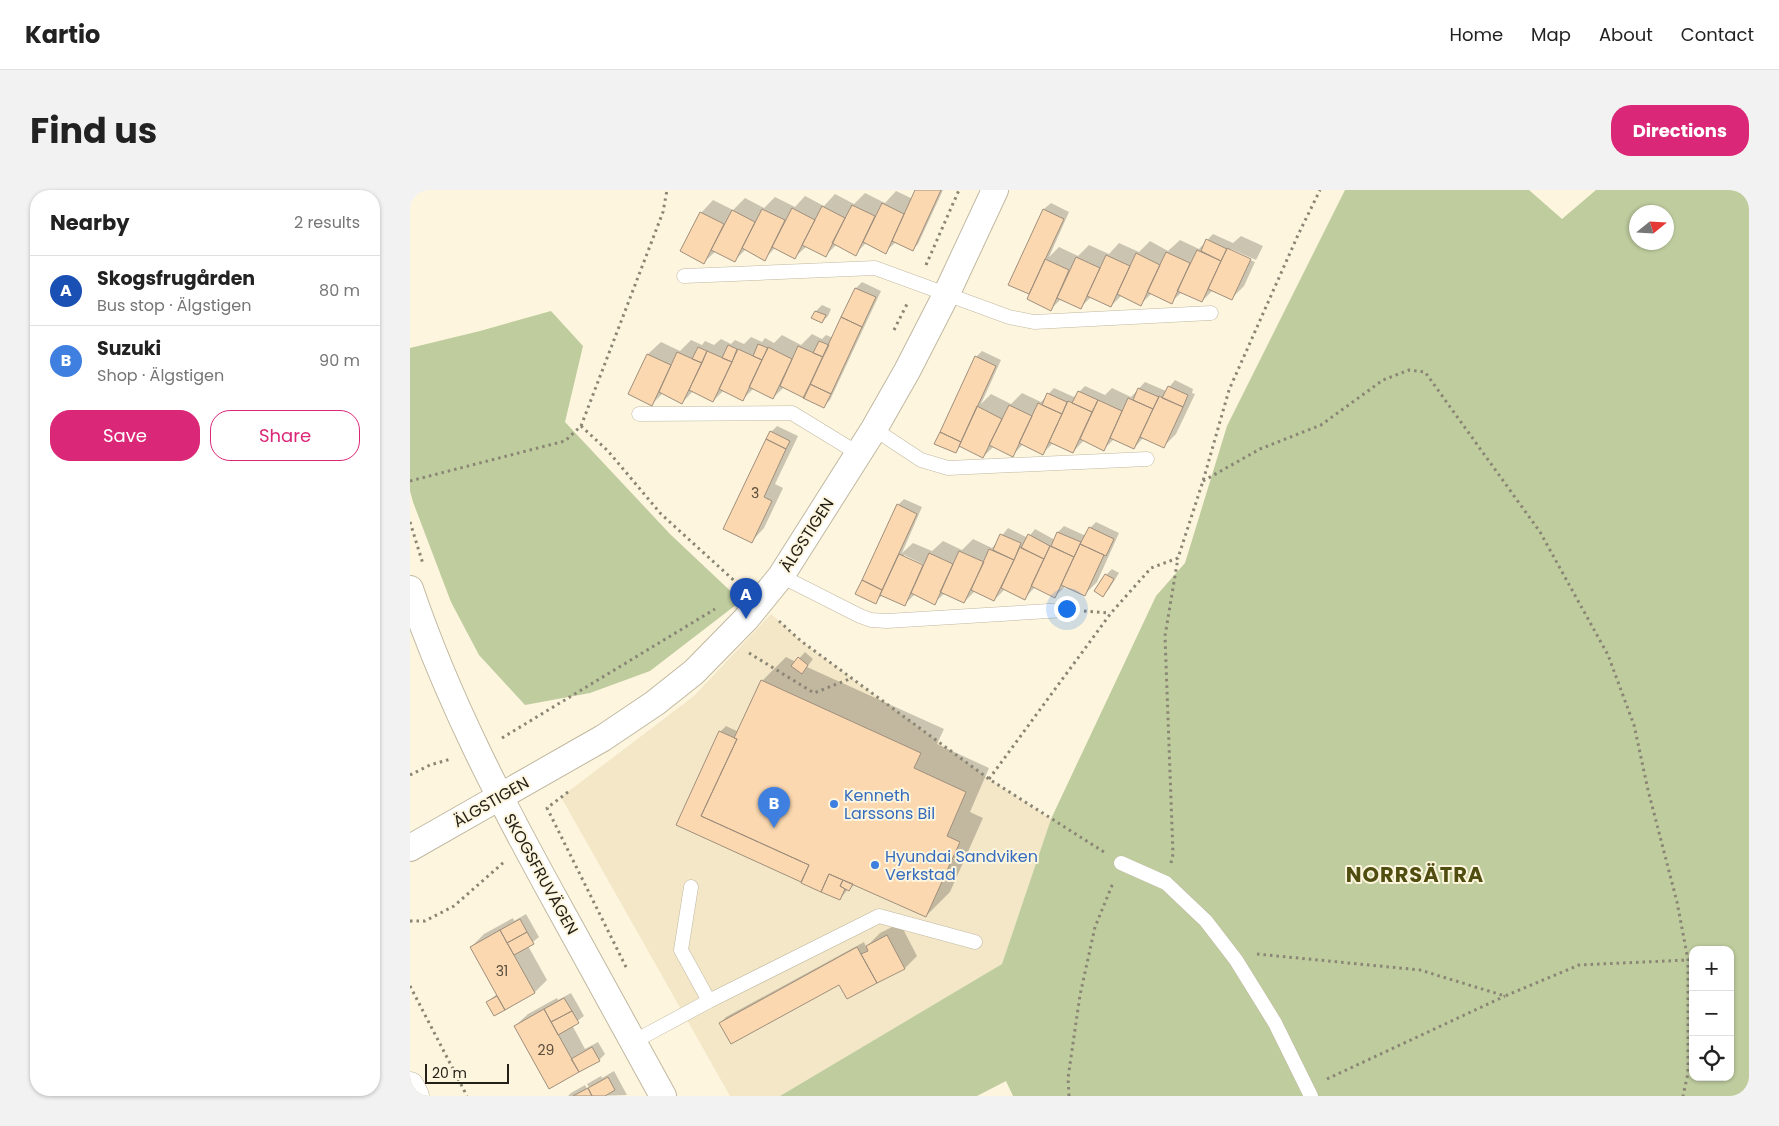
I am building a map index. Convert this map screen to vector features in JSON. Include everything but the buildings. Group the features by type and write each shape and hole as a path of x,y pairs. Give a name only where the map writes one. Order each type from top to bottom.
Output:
{"main road":[{"path":"410,1086 415,1096"}],"street":[{"name":"ÄLGSTIGEN","path":"410,848 603,738 654,703 686,678 730,637 781,576 874,429 907,371 946,295 995,190"},
{"name":"SKOGSFRUVÄGEN","path":"410,589 451,694 499,797 663,1096"}],"lane":[{"path":"684,276 875,268 1009,318 1034,322 1211,314"},
{"path":"639,414 792,413 859,454"},
{"path":"874,429 921,460 948,468 1147,459"},
{"path":"781,576 871,620 887,621 1066,610"},
{"path":"1121,863 1166,883 1206,921 1236,960 1275,1023 1308,1092"},
{"path":"691,887 681,950 709,1001"},
{"path":"633,1042 709,1001 879,916 975,942"}],"path":[{"path":"581,426 663,212 667,190"},
{"path":"891,337 959,190"},
{"path":"1166,883 1173,854 1165,636 1178,558 1203,481 1229,390 1320,190"},
{"path":"1203,481 1260,449 1321,425 1383,380 1409,370 1424,372 1540,532 1608,655 1634,725 1648,790 1677,902 1688,960 1688,1073 1683,1096"},
{"path":"410,522 423,567"},
{"path":"989,779 1111,613 1151,568 1178,558"},
{"path":"498,729 502,738 720,606"},
{"path":"745,652 753,654 814,693 852,678"},
{"path":"410,775 430,766 477,752"},
{"path":"410,921 426,922 454,906 504,862 526,848"},
{"path":"1069,1096 1068,1078 1080,995 1095,927 1121,863"},
{"path":"1236,960 1258,954 1420,970 1505,996"},
{"path":"1308,1092 1505,996 1579,965 1688,960"},
{"path":"410,986 467,1096"}],"shaded area":[{"path":"771,614 801,641 989,779 1051,819 1002,964 780,1096 730,1096 561,797 694,696"}],"green space":[{"path":"1345,190 1529,190 1562,219 1596,190 1749,190 1749,1096 1013,1096 1006,1081 977,1096 780,1096 1002,964 1051,819 1156,596 1185,563 1227,426"},
{"path":"551,311 583,346 565,422 670,534 741,601 650,671 590,693 525,705 479,655 451,602 413,502 410,491 410,348"}],"place":[{"name":"Skogsfrugården","path":"746,619"},
{"name":"Kenneth Larssons Bil","path":"834,804"},
{"name":"Suzuki","path":"774,828"},
{"name":"Hyundai Sandviken Verkstad","path":"875,865"}],"district":[{"name":"NORRSÄTRA","path":"1415,874"}]}
